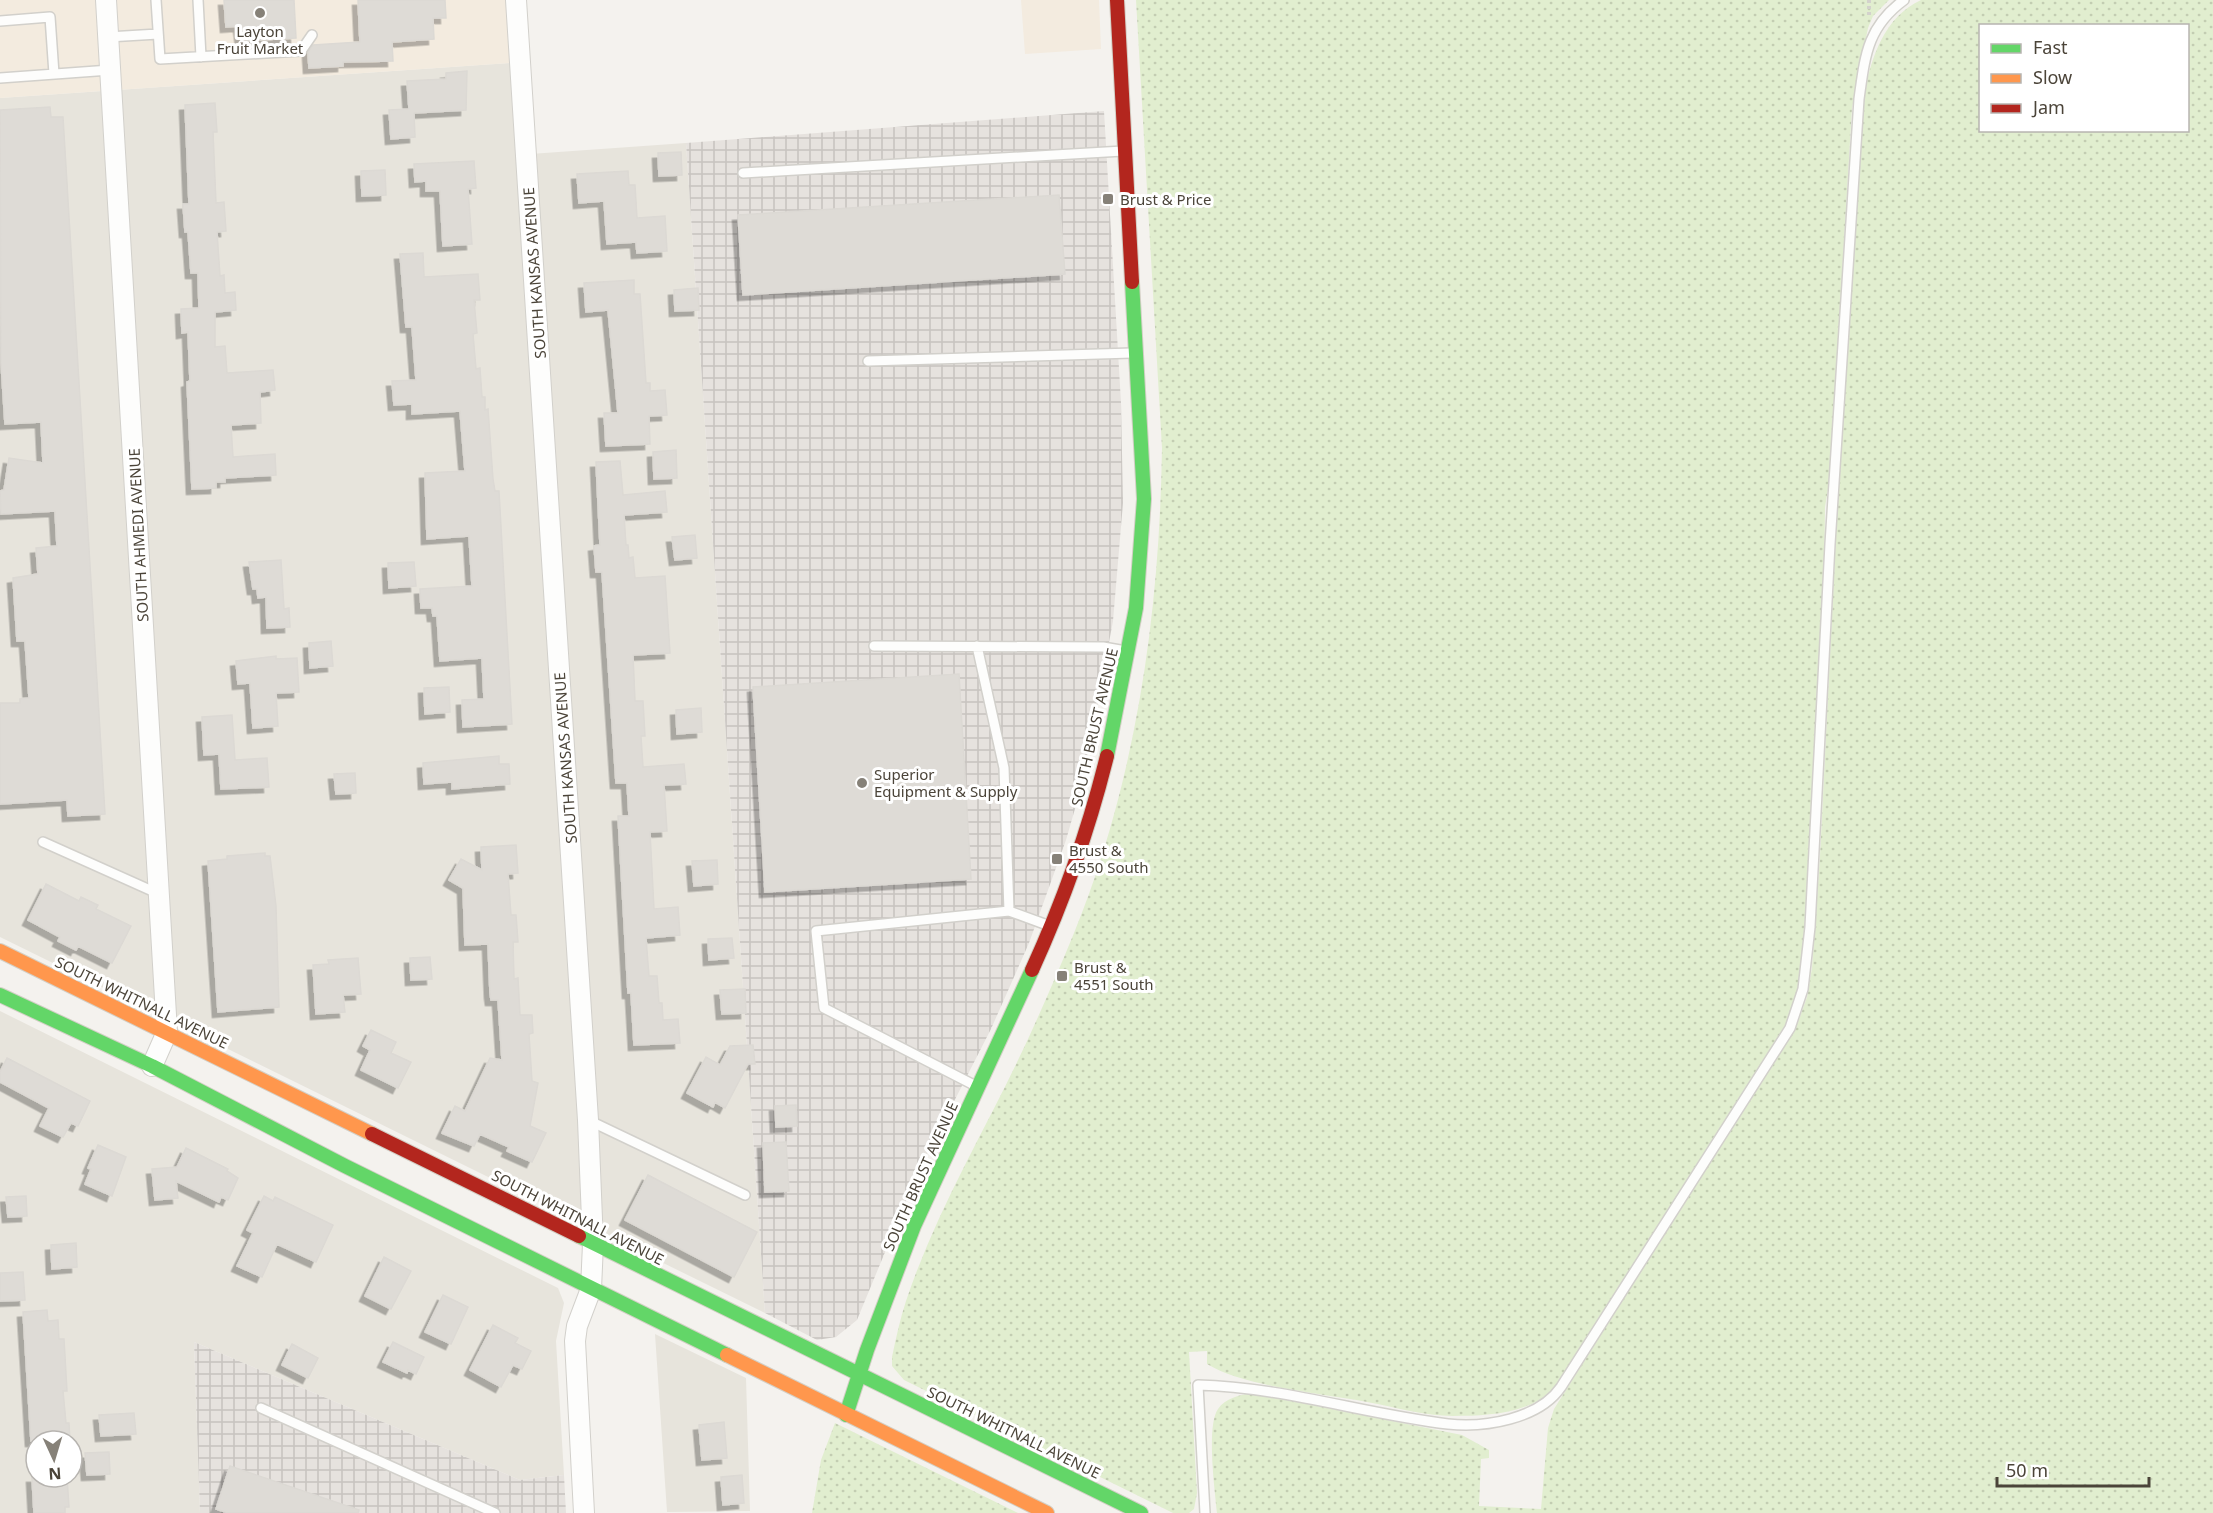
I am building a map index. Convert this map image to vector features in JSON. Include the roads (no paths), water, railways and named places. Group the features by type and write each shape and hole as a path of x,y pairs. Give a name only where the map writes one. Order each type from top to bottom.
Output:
{"street":[{"name":"SOUTH AHMEDI AVENUE","path":"106,0 167,1032 152,1066"},
{"name":"SOUTH KANSAS AVENUE","path":"516,0 588,1120 593,1244 591,1289 577,1326 575,1341 584,1513"},
{"name":"SOUTH BRUST AVENUE","path":"846,1415 914,1226 978,1087 996,1054 1052,926 1097,795 1128,651 1143,539 1144,499 1138,353 1117,0"},
{"name":"SOUTH WHITNALL AVENUE","path":"0,951 167,1032 361,1134 593,1244 1141,1513"},
{"path":"0,995 348,1162 591,1289 1047,1513"}],"lane":[{"path":"156,0 160,59 302,51 312,35"},
{"path":"198,0 201,57"},
{"path":"1205,1513 1198,1385 1261,1389 1448,1424 1510,1418 1546,1404 1561,1388 1790,1028 1803,989 1810,927 1830,544 1859,99 1864,61 1873,34 1885,16 1904,0"},
{"path":"0,21 50,17 54,74"},
{"path":"108,37 158,34"},
{"path":"0,78 110,70"},
{"path":"743,173 1126,151"},
{"path":"868,361 1138,353"},
{"path":"874,646 1103,647 1128,651"},
{"path":"977,646 1004,768 1009,911"},
{"path":"43,842 159,894"},
{"path":"978,1087 824,1008 816,931 1009,911 1052,926"},
{"path":"588,1120 745,1195"},
{"path":"261,1408 495,1513"}],"place":[{"name":"Layton Fruit Market","path":"260,13"},
{"name":"Brust & Price","path":"1108,199"},
{"name":"Superior Equipment & Supply","path":"862,783"},
{"name":"Brust & 4550 South","path":"1057,859"},
{"name":"Brust & 4551 South","path":"1062,976"}]}
